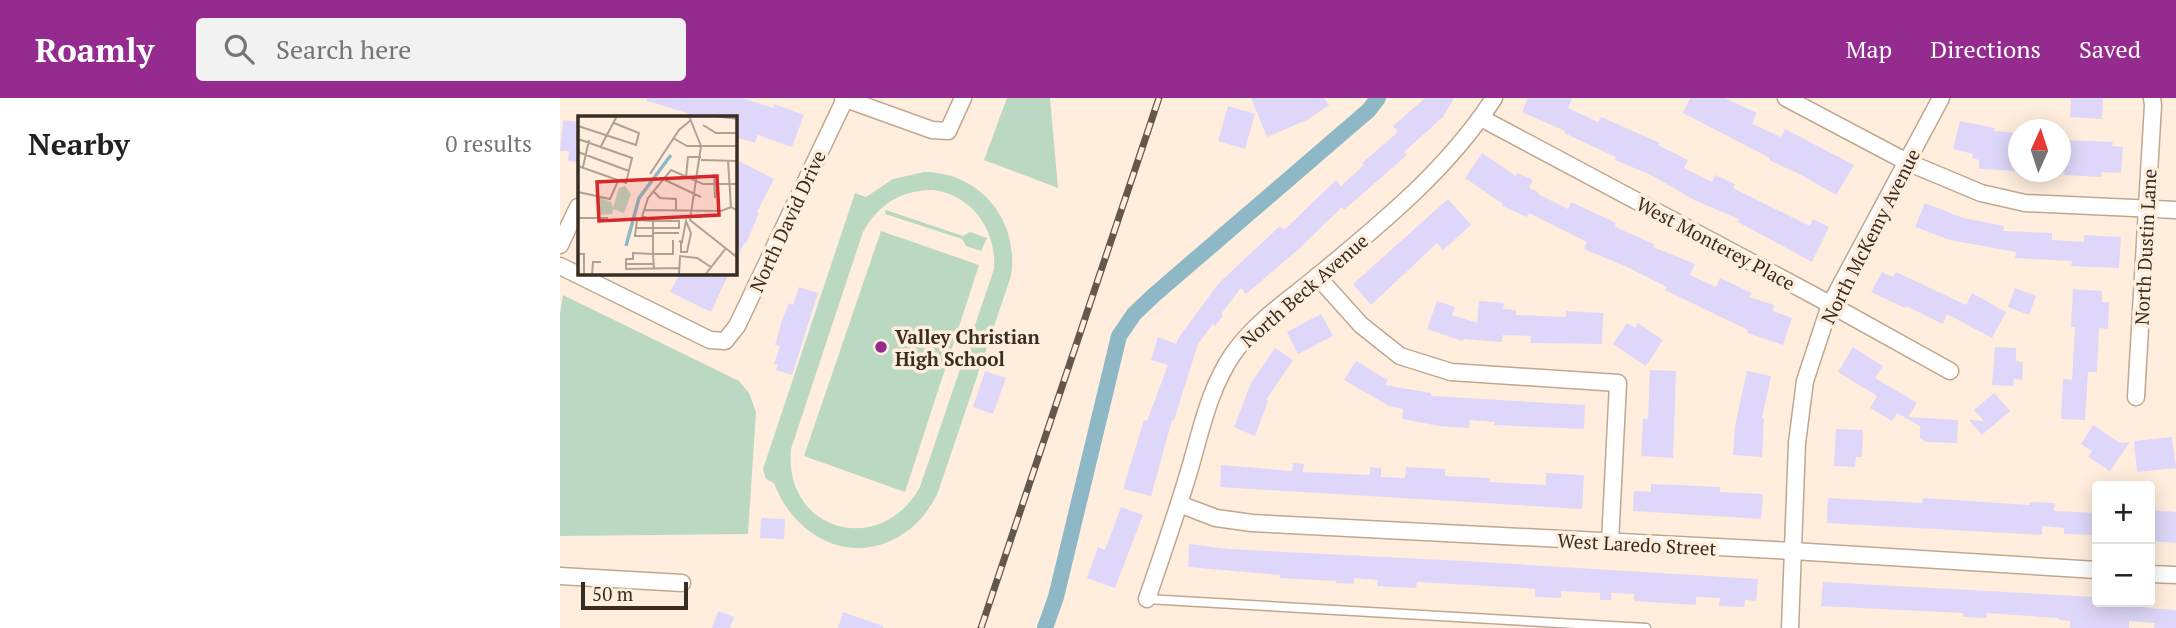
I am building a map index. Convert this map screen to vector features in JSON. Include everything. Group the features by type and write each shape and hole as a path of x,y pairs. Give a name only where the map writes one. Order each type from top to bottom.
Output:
{"street":[{"path":"844,98 932,130 948,131 963,98"},
{"name":"North David Drive","path":"578,275 710,340 725,341 737,326 844,98"},
{"name":"North Beck Avenue","path":"1147,599 1180,504 1215,387 1234,353 1259,325 1396,211 1423,185 1481,118 1494,98"},
{"path":"1786,98 1907,162 1981,193 2025,204 2176,211"},
{"name":"North McKemy Avenue","path":"1790,628 1797,443 1805,381 1830,305 1941,98"},
{"name":"North Dustin Lane","path":"2136,397 2152,98"},
{"name":"West Monterey Place","path":"1481,118 1950,371"},
{"path":"560,245 578,207"},
{"name":"North David Drive","path":"560,266 578,275"},
{"path":"1317,276 1361,325 1400,356 1451,372 1618,383 1610,543"},
{"name":"West Laredo Street","path":"1180,504 1216,518 1252,523 2092,570"},
{"path":"2155,574 2176,575"},
{"path":"560,576 682,583"}],"lane":[{"path":"1147,599 1646,628"}],"green space":[{"path":"1007,98 1050,98 1058,188 984,160"},
{"path":"924,172 944,174 979,190 992,203 1009,237 1011,276 937,495 910,529 890,541 870,547 850,547 830,543 797,520 774,483 766,479 763,469 855,193 866,197 893,179","holes":["933,190 947,193 970,207 986,228 994,255 994,269 920,487 903,509 882,523 859,528 838,526 818,516 802,500 793,477 791,449 863,232 869,222 884,206 901,196"]},
{"path":"886,210 963,236 970,232 987,238 981,251 966,246 962,239 885,214"},
{"path":"881,231 979,265 905,492 804,456"},
{"path":"563,295 739,381 749,393 756,412 748,534 560,536 560,314"}],"building":[{"path":"647,98 742,98 773,108 774,104 804,115 792,147 758,135 755,143 737,138 737,116 686,116 687,113 647,101"},
{"path":"1251,98 1324,98 1329,105 1307,120 1267,137"},
{"path":"1425,98 1454,98 1443,117 1404,152 1407,155 1344,210 1342,207 1300,248 1246,294 1241,288 1221,314 1223,316 1215,326 1213,324 1198,344 1172,420 1151,496 1123,489 1144,420 1147,421 1168,365 1151,360 1158,337 1176,344 1219,283 1280,226 1284,230 1336,180 1341,186 1364,165 1362,163 1398,132 1393,126"},
{"path":"1528,98 1572,98 1568,108 1598,122 1601,117 1660,143 1658,145 1688,160 1684,168 1712,182 1715,175 1735,184 1733,188 1810,226 1813,219 1829,227 1812,262 1738,222 1739,219 1694,200 1651,175 1615,160 1616,157 1522,112"},
{"path":"1690,98 1725,98 1757,113 1752,124 1781,137 1785,129 1854,165 1836,195 1683,113"},
{"path":"2071,98 2103,98 2102,119 2070,117"},
{"path":"1228,106 1255,114 1245,149 1218,141"},
{"path":"563,120 578,122 578,162 568,161 569,151 560,151"},
{"path":"1960,121 2008,132 2008,170 1979,169 1979,160 1972,158 1973,154 1953,149"},
{"path":"2071,140 2113,142 2112,146 2123,147 2121,173 2102,172 2101,177 2071,175"},
{"path":"1482,153 1516,176 1517,173 1533,180 1529,188 1538,194 1568,209 1571,202 1616,223 1615,227 1654,244 1653,247 1695,264 1690,275 1716,287 1720,278 1752,293 1749,297 1774,305 1773,311 1792,318 1783,345 1747,333 1748,330 1665,290 1667,287 1584,249 1587,242 1529,213 1527,217 1502,206 1503,204 1465,178"},
{"path":"739,161 774,179 757,212 759,213 746,244 744,243 737,258"},
{"path":"1448,199 1471,225 1443,250 1437,243 1371,305 1353,284"},
{"path":"1925,203 1963,218 2004,226 2003,231 2052,233 2052,240 2084,242 2084,235 2121,237 2119,268 2071,266 2072,261 2015,258 2016,252 1950,240 1915,227"},
{"path":"1882,272 1893,277 1896,272 1966,305 1972,293 2006,312 1992,338 1947,314 1943,324 1871,292"},
{"path":"679,275 728,275 711,312 670,292"},
{"path":"799,287 818,293 792,375 776,370 778,365 774,364 780,346 775,345 789,303 793,305"},
{"path":"2015,288 2036,296 2029,315 2008,307"},
{"path":"2073,289 2102,291 2102,302 2109,302 2108,329 2099,328 2097,372 2088,372 2085,420 2061,419 2063,379 2072,380 2075,327 2071,327"},
{"path":"1437,301 1455,307 1452,315 1477,323 1479,301 1504,303 1503,309 1516,310 1516,315 1566,317 1566,311 1603,313 1602,344 1530,343 1531,336 1503,335 1502,342 1462,341 1427,329"},
{"path":"1321,314 1333,336 1298,354 1287,332"},
{"path":"1627,323 1635,328 1638,323 1663,340 1646,366 1613,344"},
{"path":"1853,347 1883,366 1875,378 1917,403 1908,417 1958,420 1957,443 1926,442 1920,438 1920,426 1897,413 1892,421 1870,408 1877,396 1838,372"},
{"path":"1995,347 2016,348 2016,361 2023,362 2022,380 2014,379 2013,386 1992,385"},
{"path":"1275,348 1293,360 1266,400 1268,401 1255,436 1234,427 1251,383"},
{"path":"1356,361 1388,380 1385,385 1431,393 1431,396 1585,405 1584,429 1494,425 1495,422 1470,420 1469,428 1402,419 1403,409 1389,406 1344,380"},
{"path":"1650,370 1676,371 1673,458 1641,456 1643,418 1648,419"},
{"path":"985,371 1006,378 993,414 973,407"},
{"path":"1747,371 1771,376 1762,418 1762,457 1733,455 1735,426"},
{"path":"1994,393 2010,411 1982,435 1969,420 1984,421 1974,410"},
{"path":"2093,425 2120,443 2130,442 2110,471 2088,457 2092,451 2081,444"},
{"path":"1836,429 1863,430 1862,457 1856,457 1855,467 1834,466"},
{"path":"2172,437 2176,468 2137,472 2134,441"},
{"path":"1293,463 1304,464 1303,472 1370,475 1370,467 1381,468 1381,477 1405,478 1406,467 1445,469 1445,476 1546,485 1546,473 1584,475 1582,509 1220,487 1221,465 1292,471"},
{"path":"1651,484 1720,487 1720,492 1763,494 1761,519 1633,511 1634,491 1651,492"},
{"path":"1828,498 1922,503 1923,498 2030,505 2030,502 2055,503 2054,511 2092,513 2092,535 2064,534 2064,528 2042,526 2042,535 1827,523"},
{"path":"1121,507 1143,515 1115,588 1087,578 1098,547 1105,550"},
{"path":"2155,510 2176,512 2176,543 2155,541"},
{"path":"761,518 785,519 784,539 760,538"},
{"path":"1189,544 1228,549 1758,579 1756,601 1745,600 1744,607 1719,606 1720,598 1696,597 1696,605 1634,601 1634,594 1611,593 1611,600 1600,600 1600,593 1561,591 1561,598 1535,597 1535,589 1525,588 1417,582 1416,588 1377,586 1378,580 1354,578 1354,584 1336,583 1188,567"},
{"path":"1823,582 2092,597 2092,607 2176,610 2176,628 2154,628 2155,623 2129,621 2129,628 2070,628 2070,621 2059,618 1987,613 1987,618 1963,617 1963,613 1821,606"},
{"path":"718,611 734,617 730,628 712,628"},
{"path":"843,612 883,626 883,628 838,628"}],"waterway":[{"path":"1045,628 1056,597 1119,336 1134,314 1154,295 1369,110 1378,98"}],"railway":[{"path":"981,628 1159,98"}],"place":[{"name":"Valley Christian High School","path":"881,347"}]}
